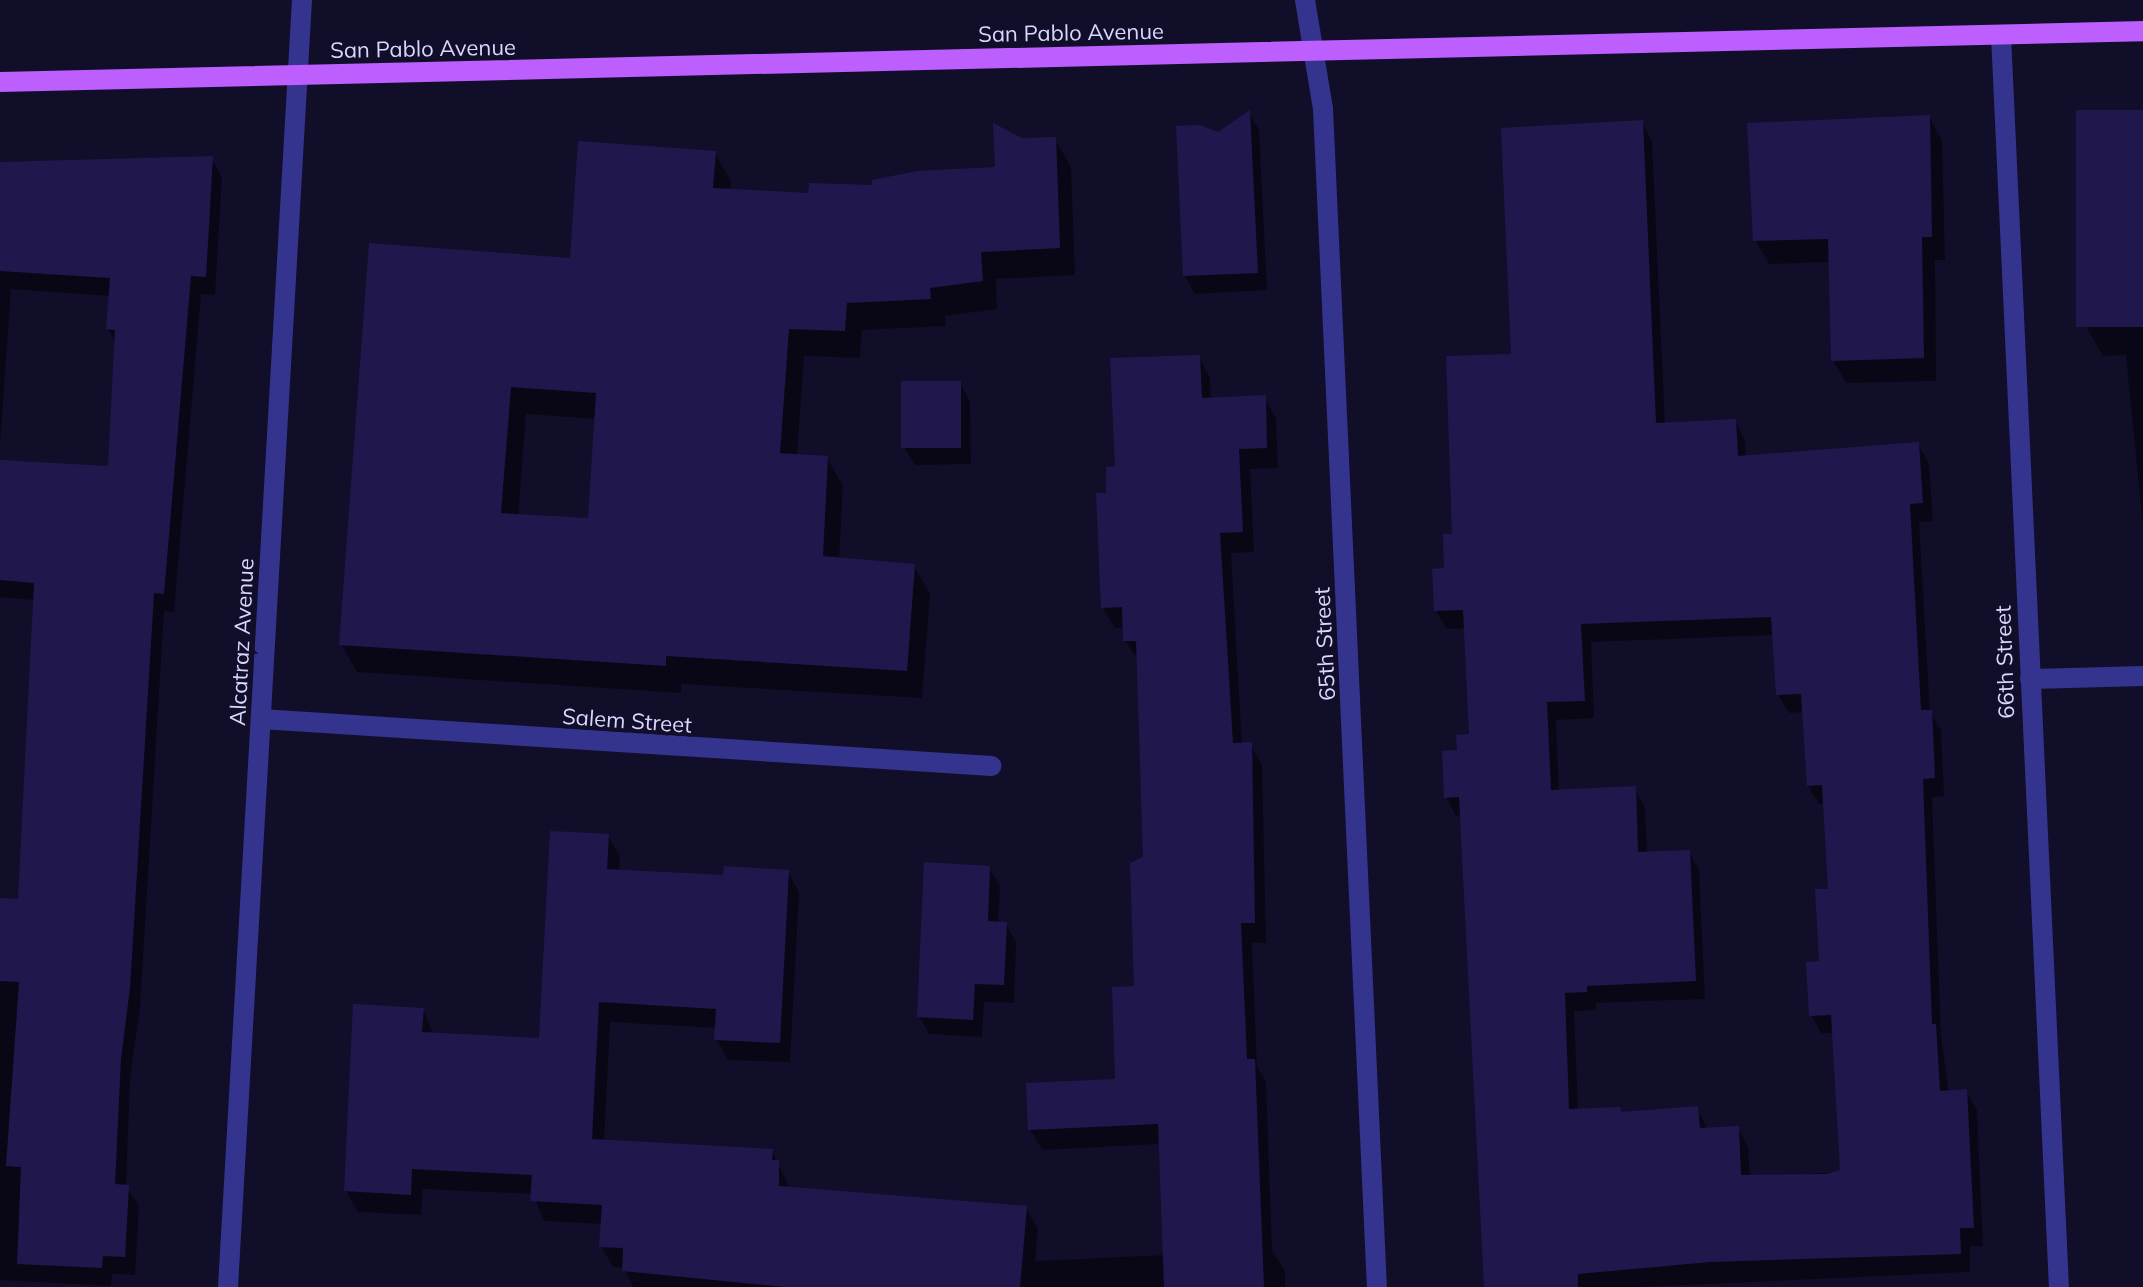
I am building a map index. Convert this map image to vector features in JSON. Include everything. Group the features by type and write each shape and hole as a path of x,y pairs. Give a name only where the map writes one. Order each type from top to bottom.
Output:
{"main road":[{"name":"San Pablo Avenue","path":"0,82 2143,31"}],"street":[{"name":"Alcatraz Avenue","path":"228,1287 302,0"},
{"name":"65th Street","path":"1305,0 1323,109 1377,1287"},
{"name":"66th Street","path":"2001,35 2059,1287"},
{"path":"2030,679 2143,676"},
{"name":"Salem Street","path":"261,719 991,766"}],"building":[{"path":"1250,110 1258,273 1183,276 1176,126 1200,125 1218,132"},
{"path":"2076,110 2143,110 2143,327 2076,327"},
{"path":"1930,115 1932,237 1922,237 1924,358 1831,361 1828,239 1753,241 1747,123"},
{"path":"1643,120 1656,423 1736,419 1738,456 1919,442 1923,503 1910,504 1921,710 1932,710 1935,778 1923,779 1932,1024 1936,1024 1940,1091 1967,1089 1974,1228 1960,1228 1961,1254 1710,1262 1578,1274 1578,1287 1484,1287 1459,797 1444,798 1442,751 1457,750 1456,735 1469,734 1463,610 1434,611 1432,569 1444,568 1443,534 1452,534 1446,356 1511,354 1501,128","holes":["1771,617 1776,695 1801,694 1807,786 1822,785 1828,889 1815,889 1819,961 1806,962 1809,1016 1831,1015 1840,1170 1826,1174 1741,1175 1739,1126 1700,1128 1698,1106 1621,1112 1620,1107 1569,1109 1565,993 1587,992 1587,986 1696,981 1690,850 1638,852 1636,786 1551,790 1547,702 1585,701 1581,624"]},
{"path":"993,123 1022,138 1056,137 1060,248 981,252 983,281 930,288 931,299 847,303 845,331 789,329 780,453 828,456 823,556 915,564 907,671 666,656 666,666 339,645 369,243 570,258 578,141 716,151 713,188 808,193 809,183 872,185 872,180 917,171 995,167","holes":["511,387 596,393 588,518 501,513"]},
{"path":"213,156 206,277 191,276 164,594 154,593 115,1184 129,1185 125,1257 103,1256 102,1268 17,1264 21,1167 6,1166 19,982 0,981 0,898 18,899 34,583 0,580 0,460 108,466 115,330 106,329 110,278 0,271 0,162"},
{"path":"1200,355 1202,398 1266,395 1267,448 1239,449 1243,532 1220,533 1233,743 1252,742 1255,923 1241,923 1247,1059 1255,1059 1264,1287 1164,1287 1158,1124 1028,1130 1026,1083 1115,1079 1112,987 1134,986 1130,863 1143,857 1136,641 1123,641 1122,607 1101,608 1096,493 1106,493 1106,467 1115,466 1110,358"},
{"path":"901,381 961,381 961,448 901,448"},
{"path":"550,831 609,834 607,869 723,875 724,866 789,870 780,1043 714,1040 716,1009 599,1002 592,1139 773,1149 772,1160 779,1160 779,1186 1027,1206 1020,1287 785,1287 622,1271 623,1248 599,1247 602,1205 530,1201 532,1175 412,1169 411,1195 344,1191 353,1004 424,1008 422,1032 539,1038"},
{"path":"924,862 990,866 988,921 1007,922 1004,985 975,984 973,1020 917,1017"}]}
